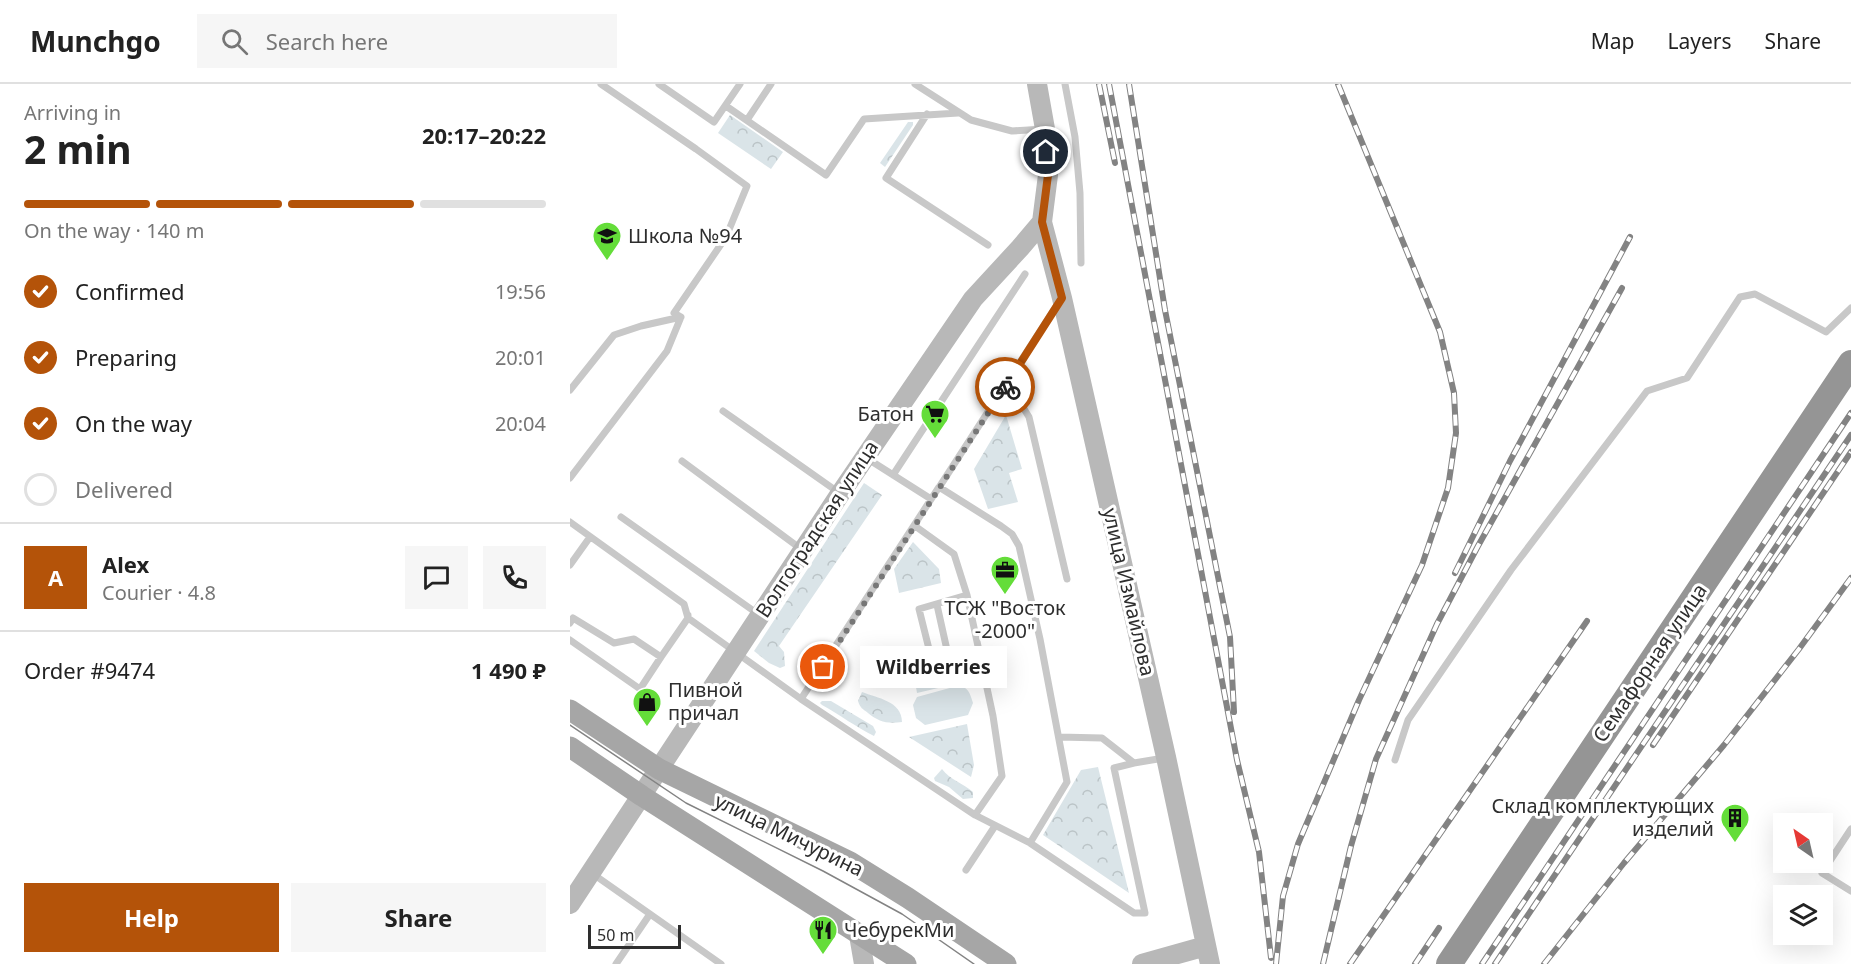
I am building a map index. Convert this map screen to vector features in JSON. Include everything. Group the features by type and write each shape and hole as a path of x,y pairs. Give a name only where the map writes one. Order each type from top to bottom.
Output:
{"highway":[{"name":"Семафорная улица","path":"1449,964 1851,363"}],"main road":[{"path":"1037,84 1045,129 1048,175 1042,222"},
{"name":"улица Измайлова","path":"1042,222 1062,298 1166,757 1208,955"},
{"name":"Волгоградская улица","path":"570,903 840,494 973,299 1042,222"},
{"name":"улица Мичурина","path":"570,710 659,769 850,862 1006,964"},
{"name":"улица Мичурина","path":"570,747 642,796 906,964"},
{"path":"859,935 864,964"},
{"path":"1142,964 1208,955"}],"lane":[{"path":"601,84 747,186 726,237 674,313 681,317"},
{"path":"659,84 714,122 741,84"},
{"path":"747,120 771,84"},
{"path":"915,84 971,120 1011,131 1045,129"},
{"path":"1065,84 1075,137 1080,194 1081,263"},
{"path":"726,106 826,175 864,119 958,113"},
{"path":"927,114 886,178 988,245"},
{"path":"893,475 1025,274"},
{"path":"1395,760 1408,720 1518,561 1647,391 1687,378 1740,297 1755,294 1826,332 1851,308"},
{"path":"801,699 1062,298"},
{"path":"570,390 614,335 681,317"},
{"path":"570,478 667,351 681,317"},
{"path":"1008,383 1029,417 1067,579"},
{"path":"723,411 840,494"},
{"path":"865,457 931,499"},
{"path":"682,461 803,550"},
{"path":"939,487 1001,526 1011,534 1019,546 1040,639 1067,782 1030,843"},
{"path":"621,517 761,615"},
{"path":"570,522 684,604 688,618 801,699 975,815 1030,843 1134,913 1145,913 1114,768 1166,757"},
{"path":"915,526 954,554 967,595 993,716 1002,776 975,815"},
{"path":"570,566 590,537"},
{"path":"937,605 947,650 930,653 919,609 967,595"},
{"path":"570,623 573,618 614,643 634,639 661,657"},
{"path":"570,640 640,689 688,618"},
{"path":"1059,737 1101,738 1134,763"},
{"path":"966,870 995,826"},
{"path":"1851,829 1822,873 1851,891"},
{"path":"591,873 721,964"},
{"path":"616,964 650,914"}],"green space":[{"path":"730,115 783,152 771,169 718,133"},
{"path":"908,122 913,122 913,125 885,167 880,163"},
{"path":"1006,415 1022,469 1009,473 1018,502 988,509 974,469"},
{"path":"864,483 882,495 779,646 784,652 785,666 780,668 769,663 754,651"},
{"path":"913,542 939,569 941,583 899,593 894,569"},
{"path":"947,667 951,685 917,693 914,675"},
{"path":"957,686 966,689 971,696 973,703 968,715 925,725 916,718 913,705 917,697"},
{"path":"862,692 888,701 898,709 902,722 884,722 872,716 862,708 858,701"},
{"path":"831,701 873,726 876,732 874,736 822,705 820,703"},
{"path":"967,724 974,765 971,777 909,737"},
{"path":"1098,767 1129,893 1043,835 1081,770"},
{"path":"942,769 973,792 973,798 963,799 949,787 935,781 934,778"}],"tram line":[{"path":"570,725 686,803 823,871 902,914 974,964"}],"railway":[{"path":"1099,84 1115,163"},
{"path":"1109,84 1237,760 1259,852 1271,958"},
{"path":"1129,84 1165,310 1230,637 1234,712"},
{"path":"1276,964 1283,896 1298,844 1359,700 1422,565 1448,488 1456,433 1454,393 1440,332 1338,84"},
{"path":"1455,573 1510,461 1630,237"},
{"path":"1323,964 1351,846 1376,759 1437,624 1622,288"},
{"path":"1482,964 1851,413"},
{"path":"1495,964 1851,435"},
{"path":"1653,745 1851,452"},
{"path":"1544,964 1624,863 1724,745 1851,578"},
{"path":"1350,964 1587,621"},
{"path":"1415,964 1439,928"}],"way so far":[{"path":"823,667 1005,387"}],"place":[{"name":"Школа №94","path":"607,262"},
{"name":"Батон","path":"935,440"},
{"name":"ТСЖ \"Восток -2000\"","path":"1005,596"},
{"name":"Wildberries","path":"823,667"},
{"name":"Пивной причал","path":"647,728"},
{"name":"Склад комплектующих изделий","path":"1735,844"},
{"name":"ЧебурекМи","path":"823,956"}],"route":[{"path":"1005,387 1062,298 1042,222 1048,175 1046,152"}]}
